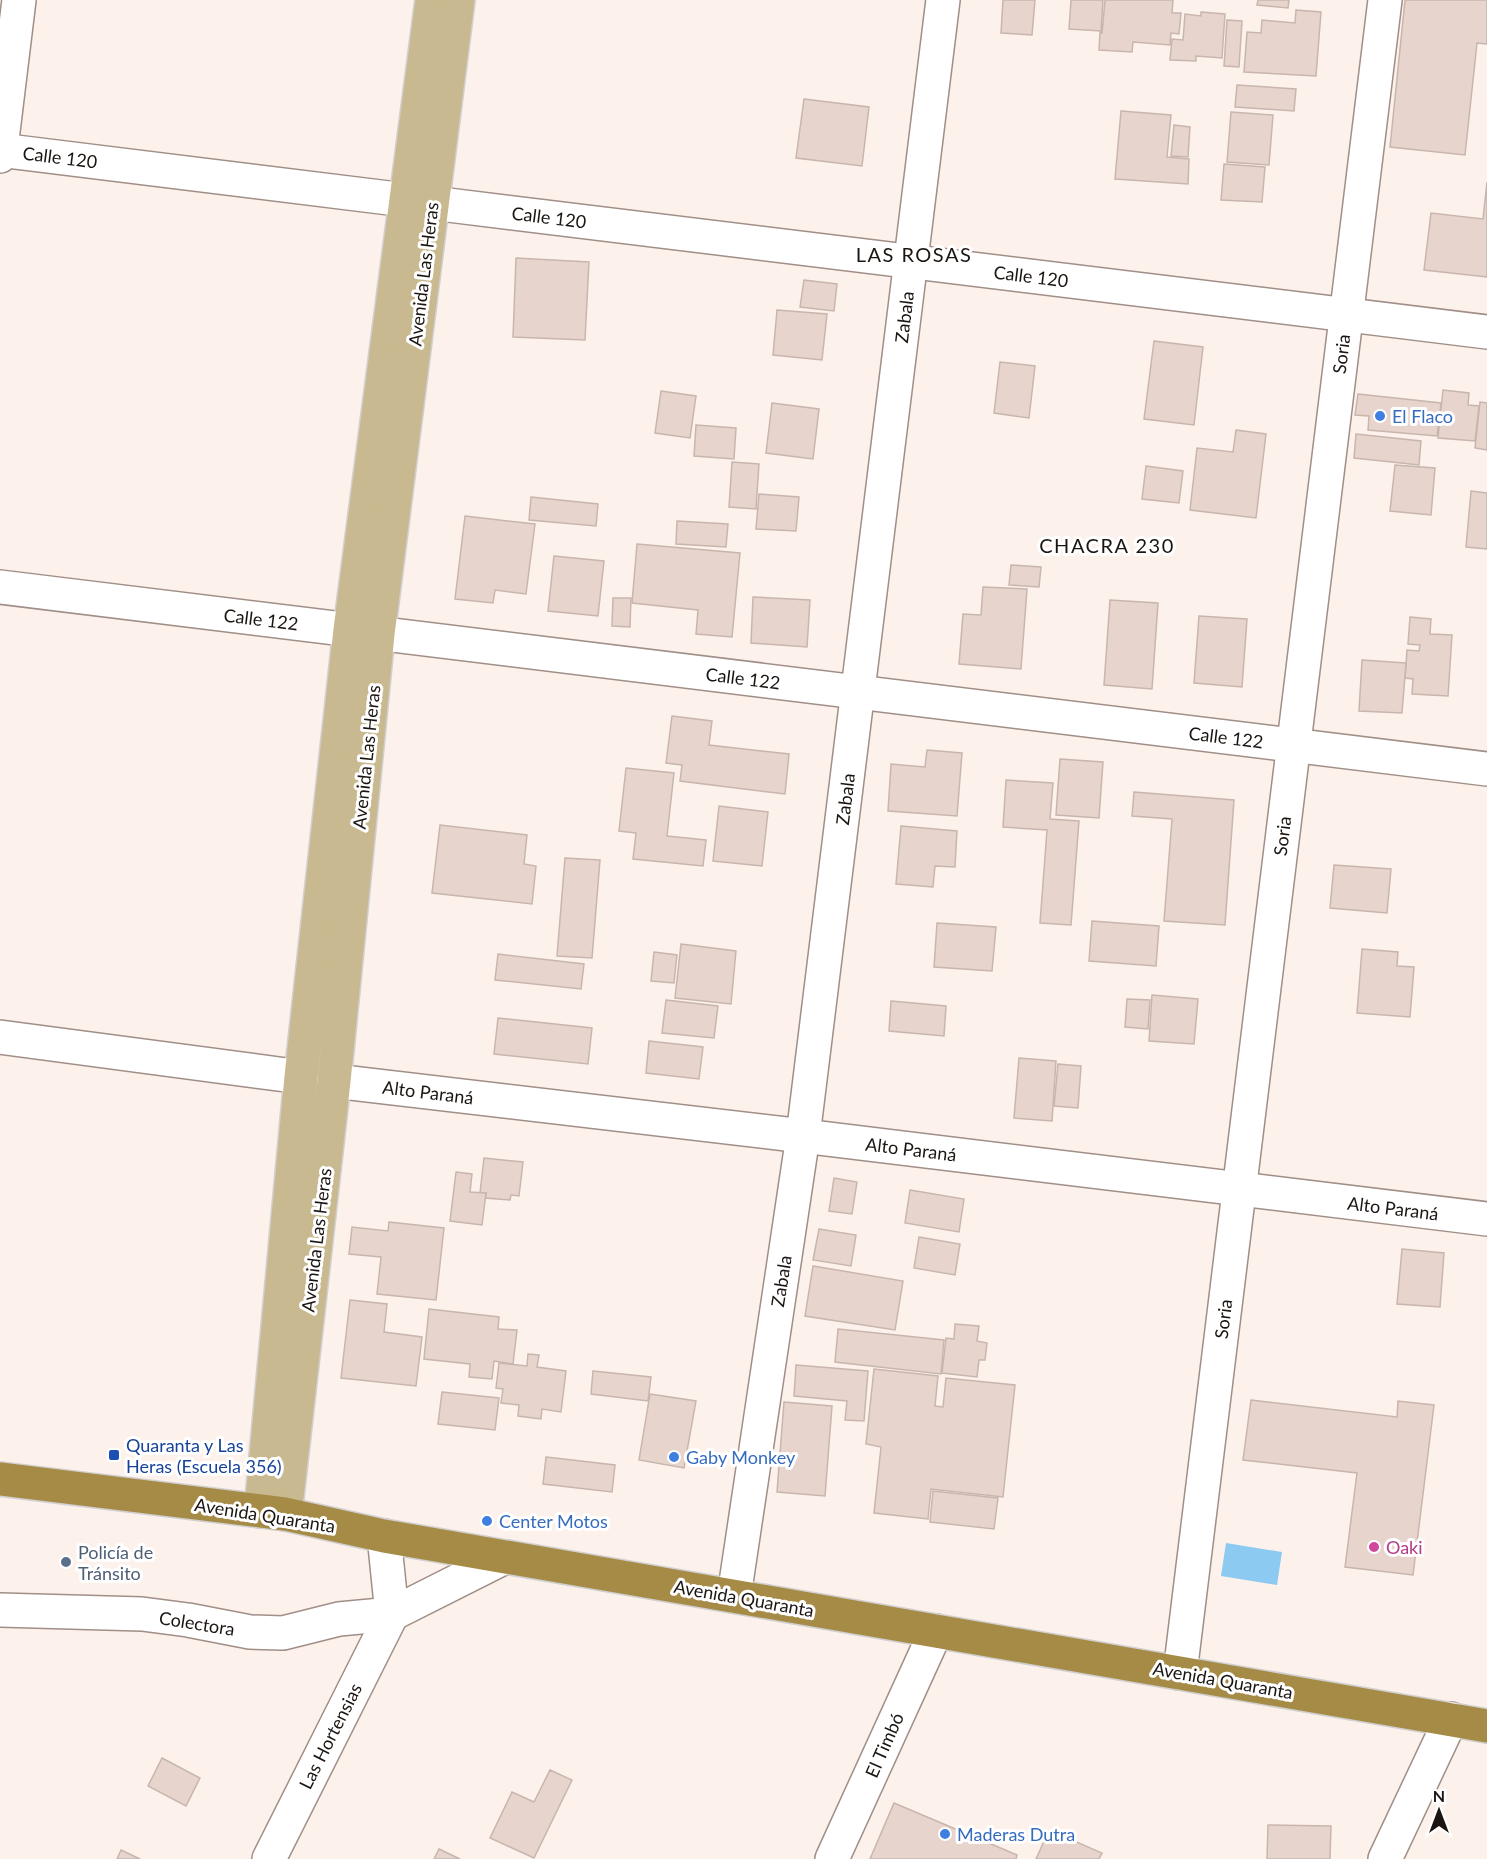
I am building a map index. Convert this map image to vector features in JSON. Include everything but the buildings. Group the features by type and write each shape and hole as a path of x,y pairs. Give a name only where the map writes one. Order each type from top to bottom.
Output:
{"highway":[{"name":"Avenida Quaranta","path":"0,1479 273,1513 384,1536 1487,1726"}],"main road":[{"name":"Avenida Las Heras","path":"273,1513 301,1077 364,632 419,201 432,0"},
{"name":"Avenida Las Heras","path":"419,201 458,0"},
{"name":"Avenida Las Heras","path":"273,1513 334,1081 364,632"}],"street":[{"path":"0,156 19,0"},
{"name":"Zabala","path":"734,1596 803,1136 943,0"},
{"name":"Soria","path":"1180,1673 1385,0"},
{"name":"Calle 120","path":"0,150 1487,332"},
{"name":"Calle 122","path":"0,587 1487,769"},
{"path":"0,1037 301,1077"},
{"name":"Alto Paraná","path":"334,1081 1487,1219"},
{"path":"384,1536 392,1614 505,1557"},
{"name":"Colectora","path":"0,1610 142,1614 250,1632 272,1633 283,1633 339,1619 392,1614"},
{"name":"Las Hortensias","path":"269,1859 392,1614"},
{"name":"El Timbó","path":"832,1859 936,1631"},
{"path":"1385,1859 1451,1719"}],"water":[{"path":"1226,1543 1282,1552 1277,1585 1221,1576"}],"place":[{"name":"El Flaco","path":"1380,416"},
{"name":"Quaranta y Las Heras (Escuela 356)","path":"114,1455"},
{"name":"Gaby Monkey","path":"674,1457"},
{"name":"Center Motos","path":"487,1521"},
{"name":"Oaki","path":"1374,1547"},
{"name":"Policía de Tránsito","path":"66,1562"},
{"name":"Maderas Dutra","path":"945,1834"}],"district":[{"name":"LAS ROSAS","path":"914,254"},
{"name":"CHACRA 230","path":"1107,545"}]}
